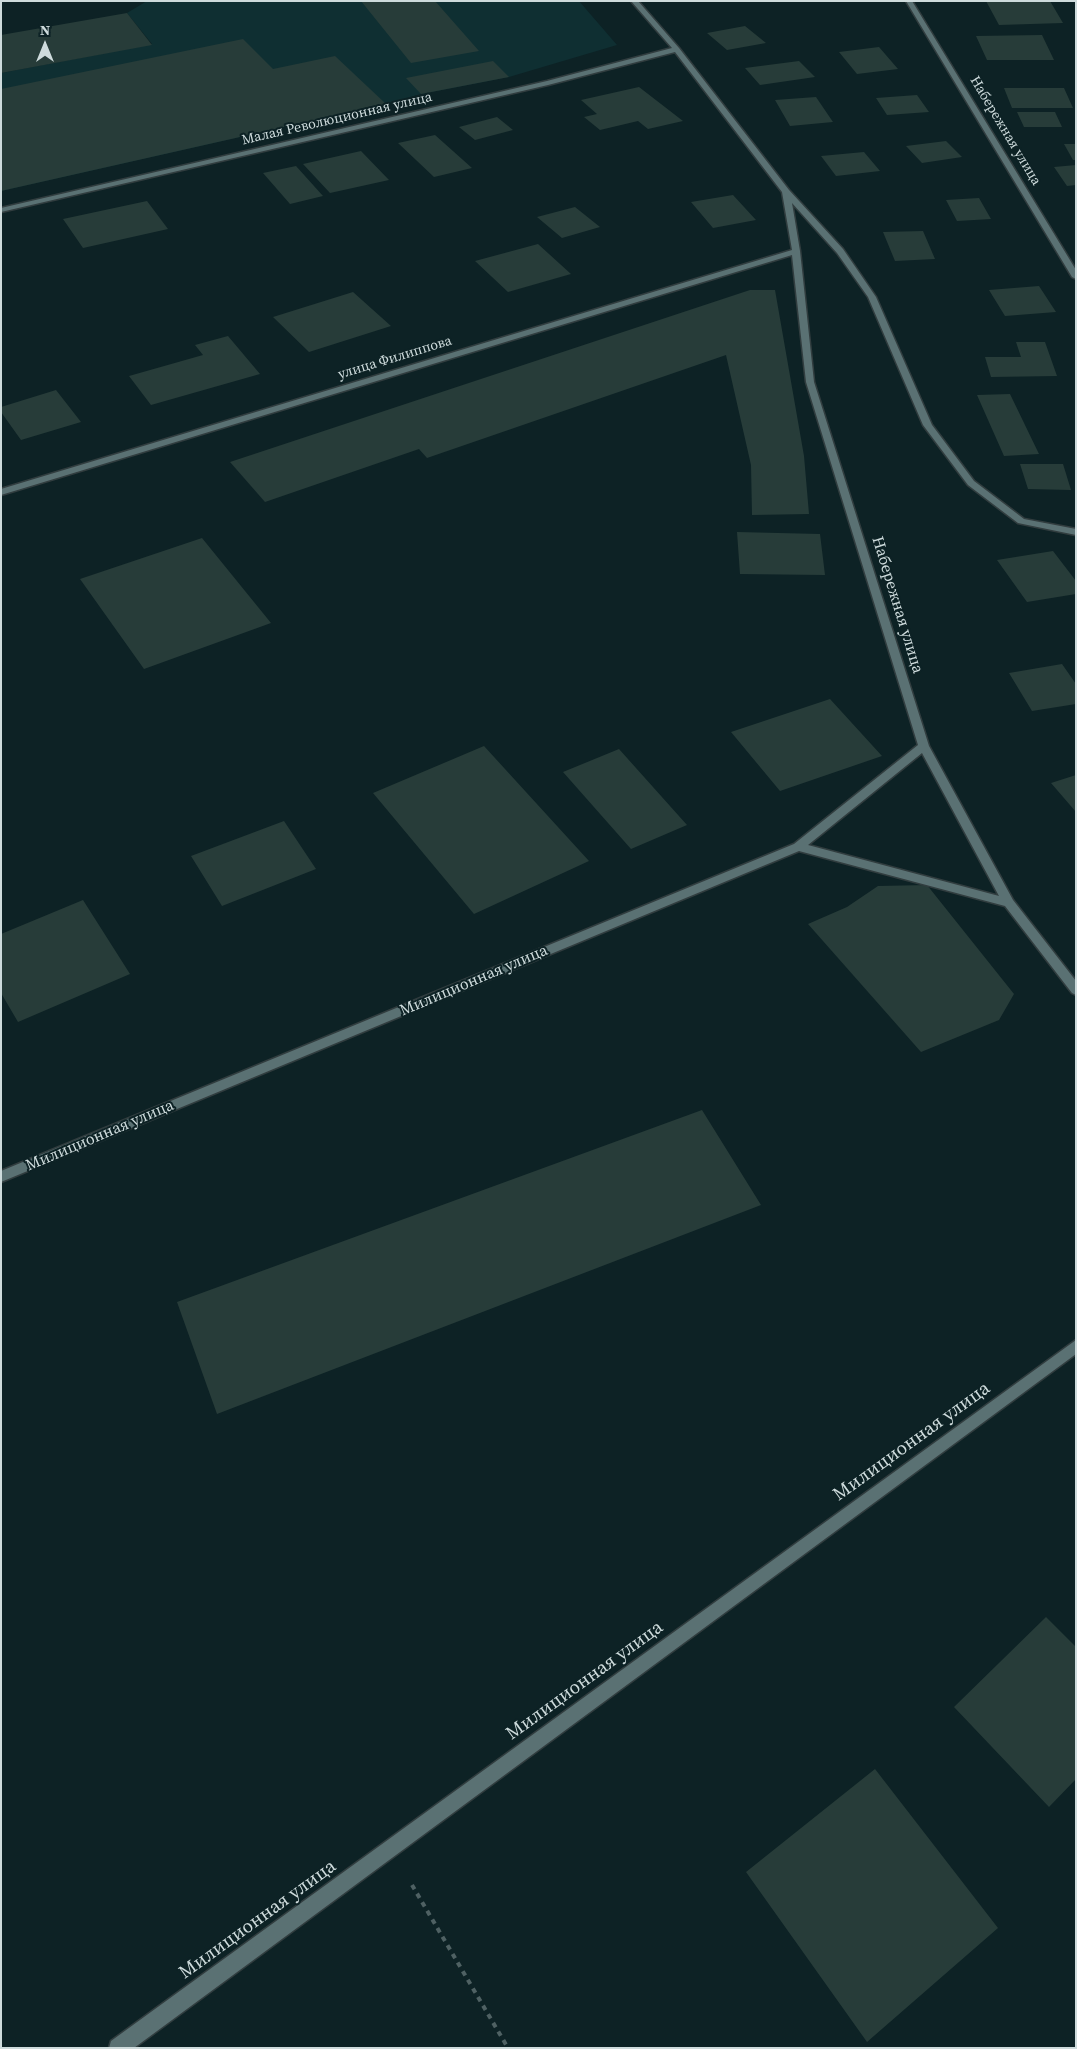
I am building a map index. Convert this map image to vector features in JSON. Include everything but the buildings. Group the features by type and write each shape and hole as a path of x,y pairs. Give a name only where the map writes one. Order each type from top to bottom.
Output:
{"street":[{"name":"Набережная улица","path":"634,1 677,49 786,192 840,251 872,297 928,425 971,483 1021,521 1076,532"},
{"name":"Набережная улица","path":"909,1 1076,277"},
{"name":"Малая Революционная улица","path":"1,210 548,83 677,49"},
{"name":"Набережная улица","path":"786,192 796,251 810,382 924,746 1009,904 1076,990"},
{"name":"улица Филиппова","path":"1,492 796,251"},
{"name":"Милиционная улица","path":"1,1177 798,847 924,746"},
{"path":"798,847 1009,904"},
{"name":"Милиционная улица","path":"118,2048 1076,1346"}],"path":[{"path":"390,1848 508,2048"}],"shaded area":[{"path":"147,1 579,1 617,45 509,77 421,94 386,104 1,191 1,73 152,44 127,13"}]}
